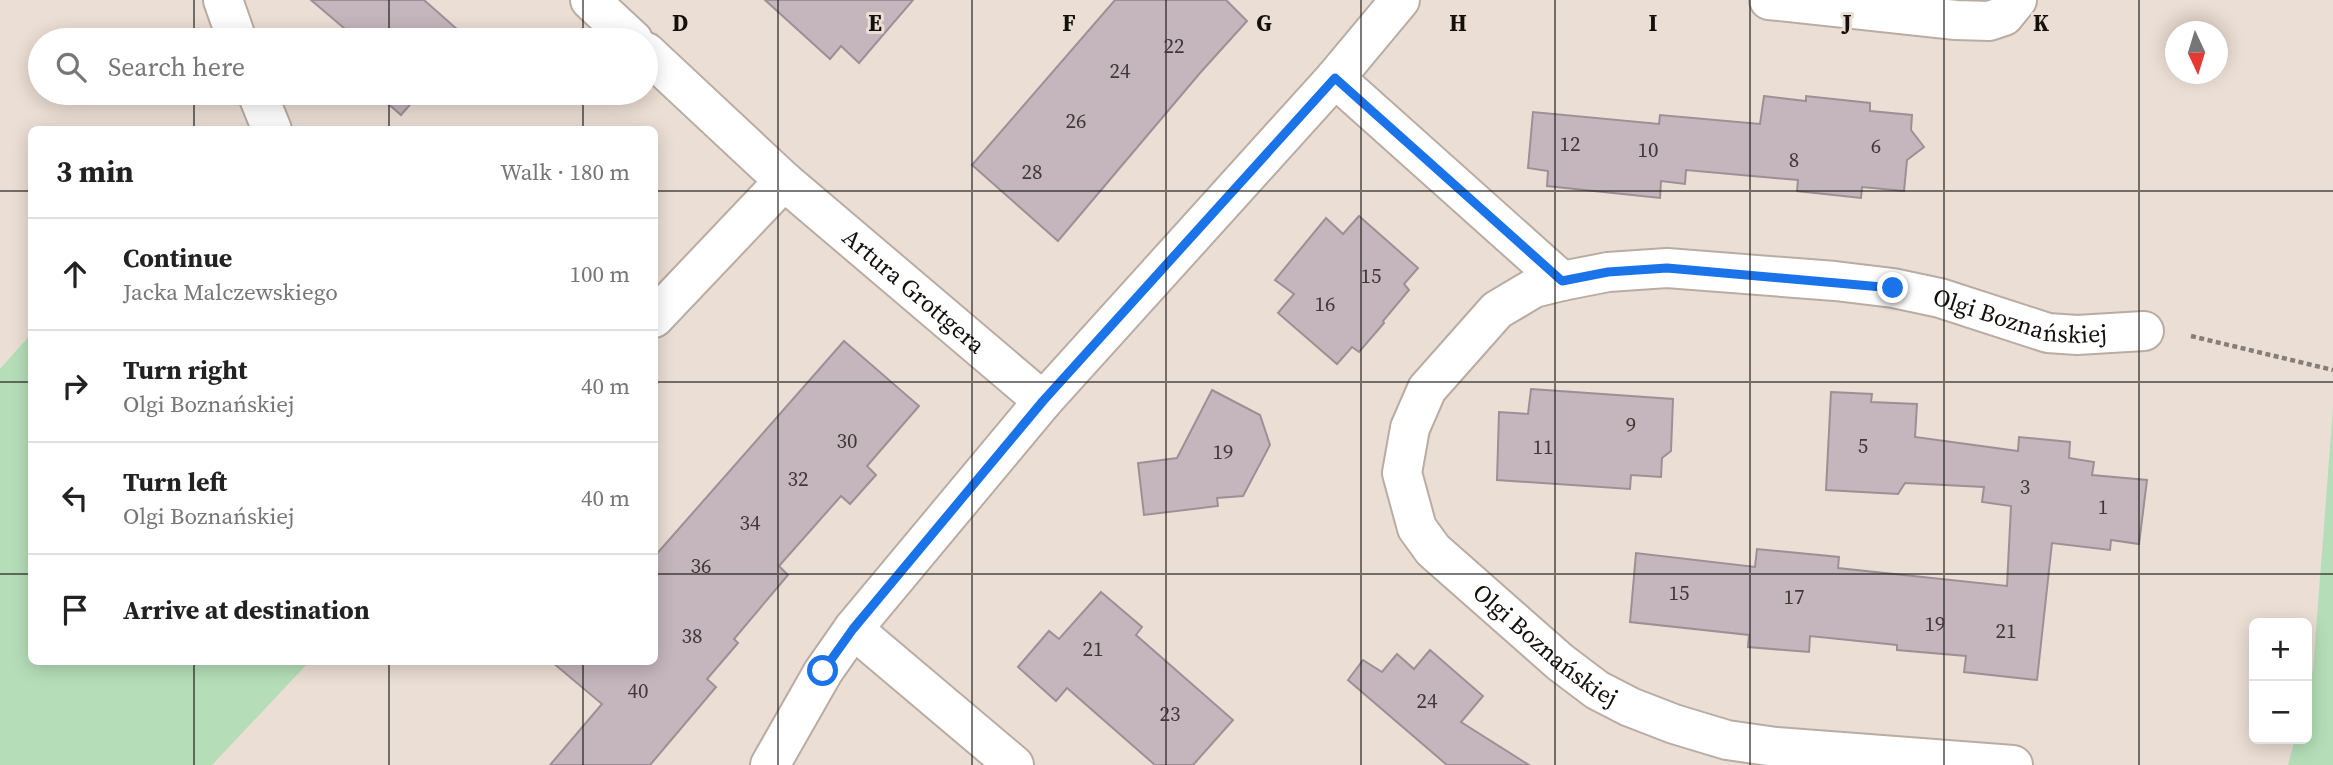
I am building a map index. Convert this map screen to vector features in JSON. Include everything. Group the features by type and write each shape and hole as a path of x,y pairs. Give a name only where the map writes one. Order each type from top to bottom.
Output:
{"street":[{"path":"222,0 232,28"},
{"path":"590,0 620,28"},
{"path":"770,765 823,671 853,629 1043,401 1335,78 1400,0"},
{"path":"1769,0 1956,20 1989,21 2004,16 2017,0"},
{"name":"Artura Grottgera","path":"658,63 784,181 1043,401"},
{"path":"1335,78 1562,281"},
{"path":"262,105 270,126"},
{"path":"658,314 784,181"},
{"name":"Olgi Boznańskiej","path":"2013,765 1776,747 1727,740 1674,724 1630,707 1597,690 1560,662 1433,550 1417,528 1402,473 1410,428 1427,389 1497,310 1534,288 1608,272 1667,268 1835,281 1893,288 1940,298 2048,333 2077,335 2144,331"},
{"path":"853,629 1014,765"}],"path":[{"path":"2144,331 2164,330 2333,370"}],"green space":[{"path":"28,337 28,665 306,665 212,765 0,765 0,369"},
{"path":"2333,408 2333,765 2288,765 2294,744 2312,744 2313,670"}],"building":[{"path":"311,0 424,0 456,28 344,28"},
{"path":"765,0 913,0 859,63 841,46 830,59"},
{"path":"1115,0 1226,0 1247,21 1058,241 972,165"},
{"path":"1764,96 1806,101 1806,96 1870,103 1870,111 1912,115 1911,130 1924,147 1907,160 1904,191 1862,187 1861,198 1797,191 1798,180 1686,170 1685,184 1661,181 1660,198 1547,186 1548,171 1528,168 1533,112 1659,124 1660,115 1760,124"},
{"path":"390,105 410,105 401,115"},
{"path":"1359,216 1418,268 1404,284 1409,290 1384,323 1359,352 1352,347 1337,364 1278,313 1294,294 1275,280 1326,218 1343,234"},
{"path":"844,341 919,406 867,466 876,475 850,504 841,496 779,566 788,575 734,639 738,643 707,679 716,687 650,765 550,765 602,704 556,665 658,665 658,552"},
{"path":"1531,389 1673,399 1671,451 1662,458 1661,477 1631,475 1630,489 1497,480 1499,412 1528,414"},
{"path":"1212,390 1260,415 1270,445 1243,496 1217,498 1218,506 1144,515 1138,463 1177,458"},
{"path":"1831,392 1872,394 1871,402 1917,404 1915,437 2018,451 2019,437 2070,442 2069,458 2094,462 2092,475 2147,480 2139,544 2111,540 2110,550 2052,543 2037,680 1964,672 1966,656 1897,650 1897,645 1810,636 1809,652 1748,647 1749,635 1630,622 1636,553 1755,567 1757,549 1839,557 1838,568 2007,586 2011,506 1982,502 1984,487 1905,483 1898,494 1826,490"},
{"path":"1101,592 1142,627 1136,635 1233,720 1193,765 1155,765 1067,688 1056,701 1018,667 1049,631 1059,639"},
{"path":"1430,650 1483,696 1461,722 1529,765 1447,765 1348,680 1363,660 1382,672 1397,654 1414,669"}],"route":[{"path":"823,671 853,629 1043,401 1335,78 1562,281 1639,268 1667,268 1893,288"}]}
